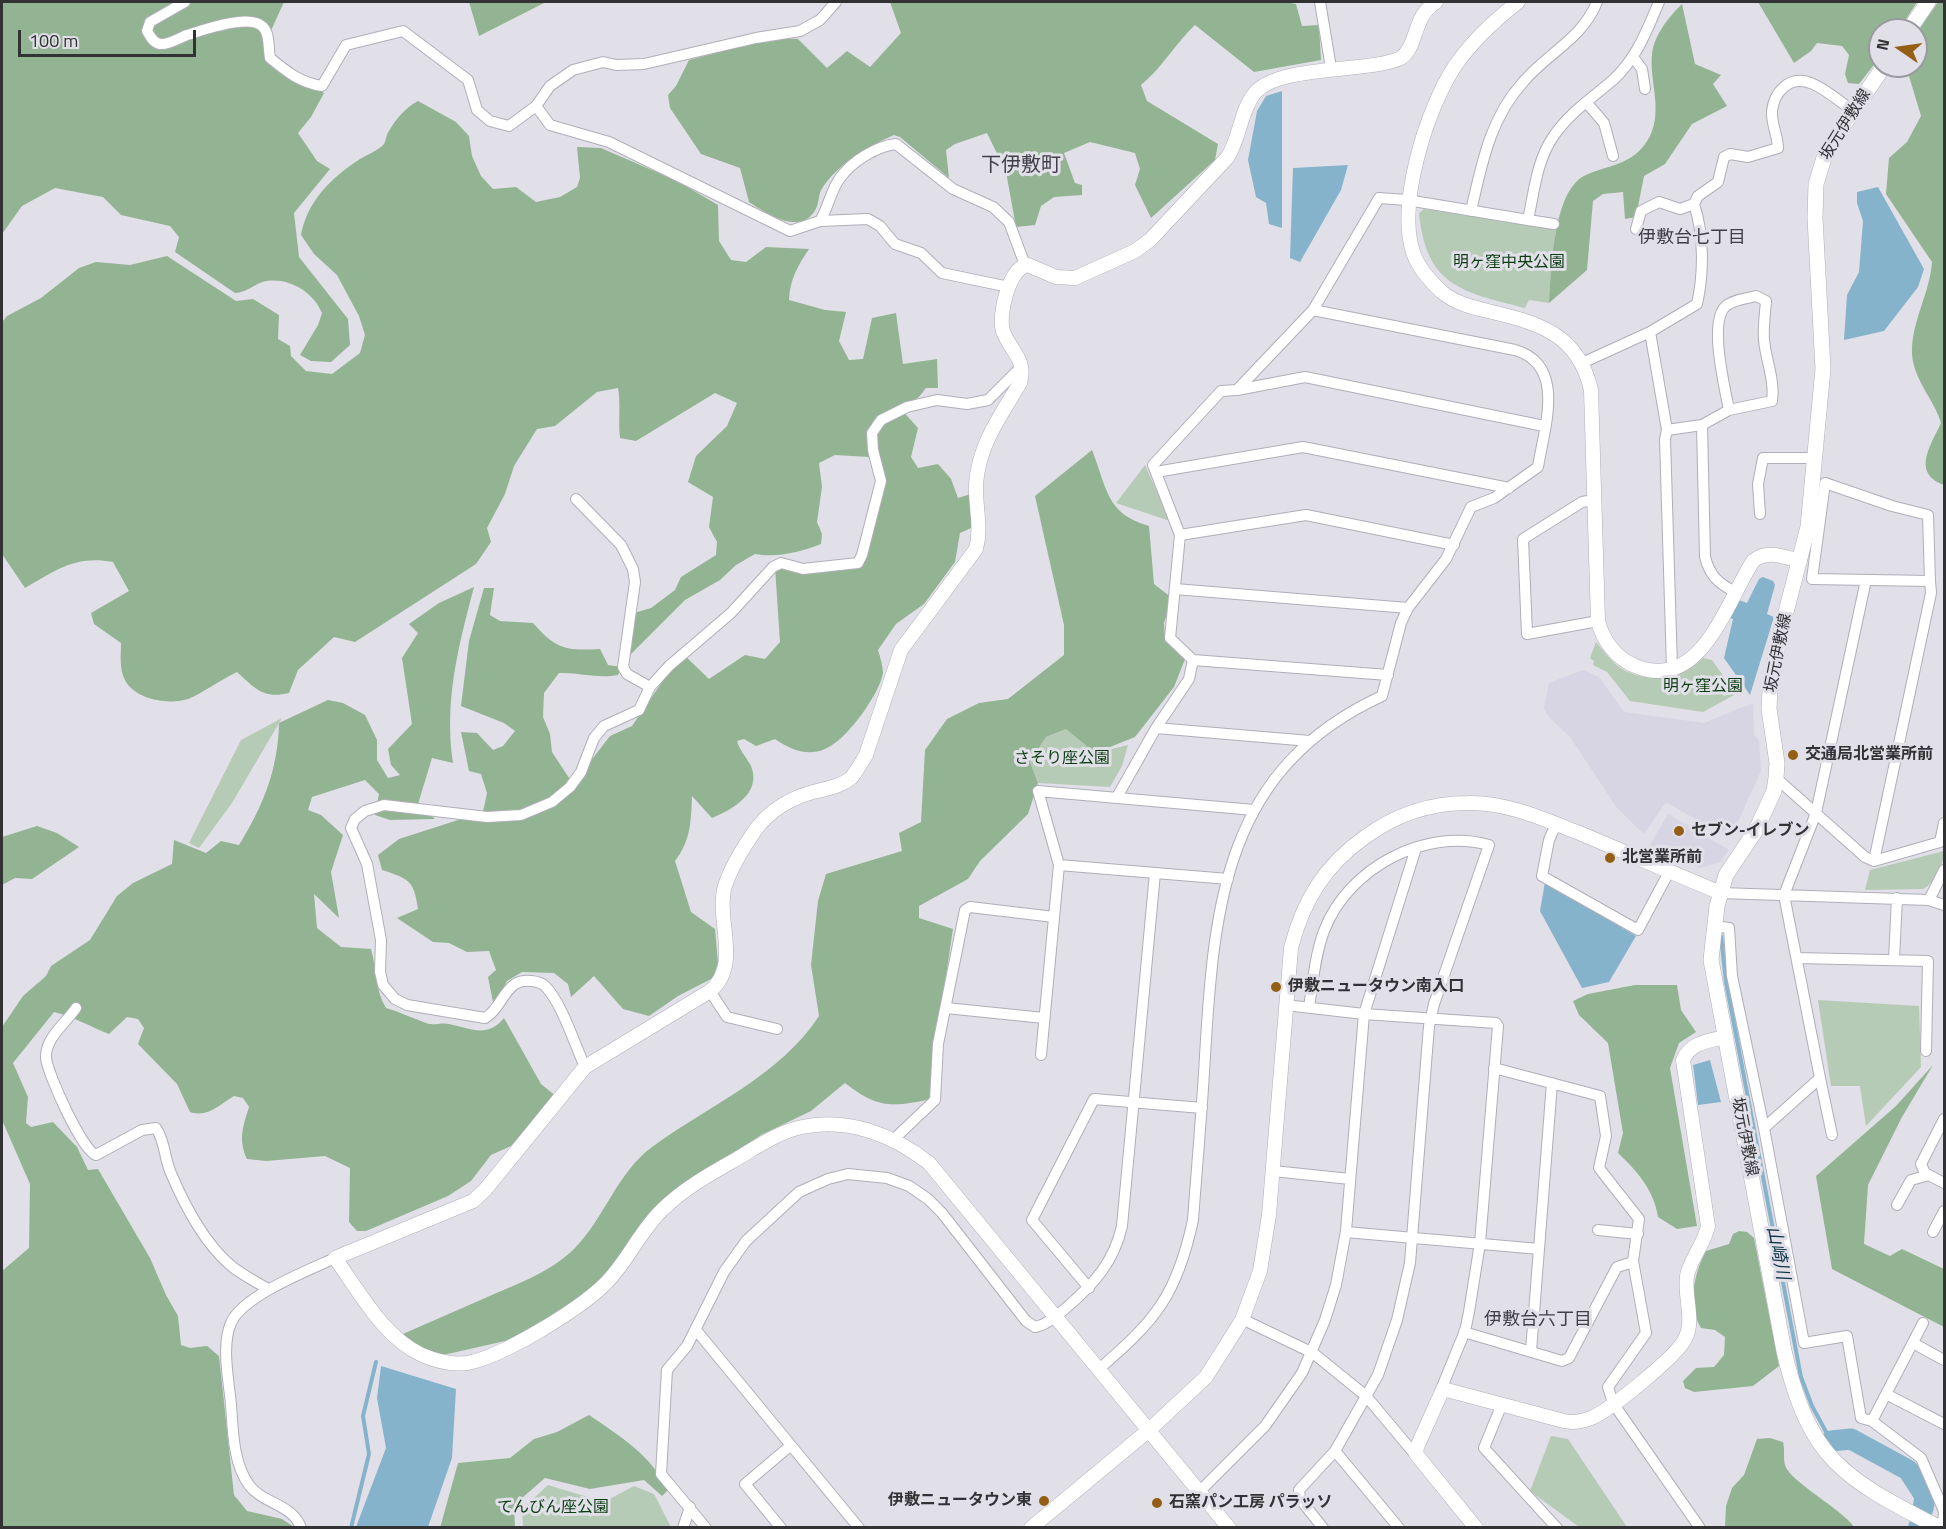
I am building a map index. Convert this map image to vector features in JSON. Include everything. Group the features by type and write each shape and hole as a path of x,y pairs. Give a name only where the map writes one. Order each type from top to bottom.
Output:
{"main road":[{"path":"1917,18 1928,2"},
{"name":"坂元伊敷線","path":"1876,78 1826,151 1816,184 1815,218 1823,369 1814,458 1814,528 1800,561 1779,639 1770,690 1769,709 1777,763 1774,792 1767,808 1726,875 1713,926 1712,975 1784,1351 1796,1394 1807,1422 1821,1447 1854,1479 1878,1495 1941,1527"}],"street":[{"path":"185,2 150,22 147,31 151,39 160,44 203,30 246,20 254,21 263,26 268,35 270,58 294,77 308,84 322,86 346,45 403,31 468,80 477,110 490,121 509,126 536,106 550,86 573,70 603,62 616,65 644,64 756,38 800,31 820,20 836,2"},
{"path":"1320,2 1331,68"},
{"path":"820,221 840,178 865,157 883,146 897,144 953,189 993,207 1009,222 1025,265 1056,277 1075,278 1143,246 1227,158 1237,141 1251,97 1259,88 1271,82 1331,68 1401,58 1410,47 1422,14 1436,2"},
{"path":"1518,2 1474,42 1445,82 1426,125 1410,201 1408,231 1413,253 1422,270 1444,294 1467,306 1542,326 1568,345 1582,363 1591,390 1598,621 1607,642 1621,659 1641,669 1672,668 1686,663 1699,653 1753,561 1762,554 1800,561"},
{"path":"1471,211 1490,134 1498,116 1522,82 1575,37 1589,20 1597,2"},
{"path":"1528,220 1541,160 1552,138 1568,118 1614,78 1633,57 1646,35 1659,3 1646,2"},
{"path":"1633,57 1642,69 1646,89"},
{"path":"1636,229 1641,212 1659,202 1680,209 1694,204 1698,196 1718,182 1724,157 1730,154 1758,155 1778,148 1773,125 1774,101 1782,88 1793,80 1800,79 1816,86 1853,111"},
{"path":"1586,102 1604,123 1614,156"},
{"path":"536,106 550,125 609,142 783,230 790,231 820,221 868,219 880,226 895,244 921,253 942,273 1009,287"},
{"path":"1237,390 1313,310 1379,198 1554,224"},
{"path":"1582,363 1650,332 1697,304 1702,281 1698,215 1694,204"},
{"path":"301,1527 293,1514 250,1486 237,1460 227,1360 231,1322 243,1308 268,1289 335,1258 473,1201 485,1190 585,1067 710,991 724,970 725,886 754,832 764,818 781,805 804,794 837,786 849,779 858,769 866,755 901,650 974,555 979,533 976,487 981,456 987,438 1020,383 1022,366 1002,327 1013,276 1025,265"},
{"path":"1667,430 1702,425 1729,410 1773,401 1775,384 1768,364 1764,337 1766,301 1756,296 1727,304 1721,311 1718,344 1729,410"},
{"path":"1099,1369 1154,1318 1174,1284 1184,1257 1192,1220 1210,980 1232,860 1254,810 1287,763 1310,741 1327,727 1382,696 1401,623 1408,608 1454,544 1471,507 1509,488 1538,467 1549,392 1547,379 1537,361 1525,353 1313,310"},
{"path":"1650,332 1667,430 1665,439 1672,668"},
{"path":"585,1067 557,1005 545,986 537,982 518,981 510,988 497,1008 484,1018 407,1005 395,999 383,985 380,972 381,940 367,864 351,828 355,819 365,810 384,805 486,817 520,815 552,802 570,787 581,772 594,738 604,726 639,710 650,687 669,666 731,613 773,567 781,563 803,569 858,562 862,555 881,481 873,450 872,433 881,420 907,407 937,400 967,404 988,400 1022,366"},
{"path":"1388,675 1193,660 1170,638 1180,535 1153,465 1221,391 1305,377 1544,426"},
{"path":"1702,425 1705,557 1709,573 1720,584 1735,592"},
{"path":"1156,472 1304,447 1509,488"},
{"path":"1760,514 1758,484 1762,459 1814,458"},
{"path":"1874,861 1931,593 1928,515 1892,506 1825,483 1814,528 1812,579 1930,581"},
{"path":"576,499 629,557 635,582 623,667 627,674 650,687"},
{"path":"1594,500 1582,502 1523,539 1527,634 1598,621"},
{"path":"1180,535 1306,515 1454,544"},
{"path":"1832,1135 1784,895 1816,813 1866,580"},
{"path":"1175,589 1408,608"},
{"path":"1117,797 1156,728 1189,679 1193,660"},
{"path":"1156,728 1310,741"},
{"path":"1776,778 1865,857 1874,861 1940,842 1944,823"},
{"path":"1041,1055 1059,865 1038,790 1254,810"},
{"path":"1031,1527 1149,1430 1206,1377 1242,1319 1252,1296 1265,1247 1291,948 1304,907 1314,888 1332,865 1372,831 1406,814 1428,807 1469,802 1503,807 1556,824 1721,893 1897,898 1929,900 1944,904"},
{"path":"1556,824 1549,840 1542,876 1638,930 1669,872"},
{"path":"1309,1007 1319,949 1335,910 1364,876 1383,862 1430,843 1459,840 1489,845 1431,1018 1410,1263 1397,1320 1378,1375 1335,1451 1302,1487 1298,1495 1323,1527"},
{"path":"1200,1491 1265,1426 1313,1353 1336,1285 1346,1232 1364,1014 1416,848"},
{"path":"1059,865 1228,879"},
{"path":"1929,900 1944,870"},
{"path":"706,1527 661,1474 667,1370 687,1346 724,1272 746,1241 799,1192 828,1179 848,1174 887,1178 909,1186 928,1199 1026,1321 1035,1327 1057,1316 1089,1288 1105,1270 1119,1242 1155,873"},
{"path":"1894,959 1897,898"},
{"path":"894,1139 935,1100 938,1044 965,910 970,907 1054,917"},
{"path":"1713,926 1729,928 1732,976 1764,1128 1804,1343 1847,1336 1860,1418 1872,1421 1921,1458 1944,1511 1941,1527"},
{"path":"1797,958 1928,961 1926,1051"},
{"path":"710,991 727,1017 777,1029"},
{"path":"1285,1005 1364,1014 1496,1023 1480,1244 1464,1332 1417,1447 1418,1459"},
{"path":"76,1008 54,1034 46,1058 65,1110 89,1151 96,1155 142,1130 156,1128 163,1142 170,1172 204,1235 231,1266 268,1289"},
{"path":"945,1008 1044,1018"},
{"path":"1440,1392 1446,1388 1572,1422 1591,1418 1675,1353 1689,1330 1687,1275 1704,1242 1708,1226 1683,1060 1690,1048 1697,1044 1725,1037"},
{"path":"1494,1068 1600,1096 1606,1136 1599,1168 1639,1219 1633,1262 1646,1333 1608,1387 1613,1403 1701,1527"},
{"path":"1764,1128 1820,1078"},
{"path":"1531,1351 1552,1083"},
{"path":"1089,1288 1032,1220 1094,1099 1202,1108"},
{"path":"1944,1119 1921,1164 1929,1175 1944,1183"},
{"path":"335,1258 393,1335 410,1348 437,1360 468,1362 520,1341 583,1303 605,1284 661,1210 680,1194 772,1139 801,1127 828,1126 866,1130 894,1139 928,1163 1057,1316 1229,1527"},
{"path":"1273,1172 1350,1179"},
{"path":"1897,1205 1911,1180 1929,1175"},
{"path":"1933,1233 1944,1211"},
{"path":"1598,1230 1638,1234"},
{"path":"1346,1232 1539,1249"},
{"path":"1464,1332 1562,1361 1569,1358 1617,1267 1633,1262"},
{"path":"1242,1319 1313,1353 1366,1396 1476,1527"},
{"path":"1872,1421 1923,1323"},
{"path":"696,1330 859,1527"},
{"path":"1912,1343 1944,1360"},
{"path":"1886,1394 1944,1424"},
{"path":"1502,1404 1484,1448 1557,1527"},
{"path":"781,1527 746,1484 790,1446"},
{"path":"1335,1451 1399,1527"},
{"path":"682,1527 690,1507"}],"shaded area":[{"path":"1583,670 1599,677 1624,712 1704,723 1753,703 1754,734 1759,741 1761,771 1730,839 1666,802 1644,834 1617,808 1570,737 1549,717 1544,708 1549,683"},
{"path":"1668,814 1729,850 1720,862 1700,868 1650,845"}],"green space":[{"path":"2,2 284,2 264,46 285,67 324,93 311,117 298,133 317,161 330,169 294,213 299,257 348,319 350,345 331,362 311,361 300,355 318,325 322,313 307,293 292,284 276,281 263,282 235,293 175,252 179,237 170,226 121,215 103,197 55,188 22,206 2,234"},
{"path":"469,2 546,2 479,36"},
{"path":"890,2 1286,2 1296,4 1302,26 1319,25 1321,60 1254,72 1195,25 1141,85 1147,101 1218,144 1215,160 1151,218 1135,185 1140,169 1135,153 1090,142 1064,153 1075,183 1082,185 1082,195 1054,197 1041,206 1035,225 1016,227 1006,172 987,133 955,144 946,150 949,178 900,137 894,135 853,157 835,172 821,190 814,212 807,219 799,222 782,220 749,202 740,168 701,154 670,108 668,95 676,86 689,60 772,38 798,39 827,68 847,51 870,67 901,33"},
{"path":"1758,2 1917,2 1907,18 1868,18 1868,72 1859,84 1848,83 1845,74 1849,55 1842,46 1817,43 1811,51 1794,63"},
{"path":"1938,2 1944,2 1944,485 1934,480 1926,466 1929,449 1941,423 1916,373 1912,354 1914,330 1931,274 1932,262 1886,194 1889,158 1907,142 1921,116 1910,78 1928,78 1927,18"},
{"path":"1682,4 1695,64 1721,75 1713,84 1727,106 1692,124 1665,164 1644,176 1636,217 1625,219 1623,192 1603,194 1593,201 1587,270 1549,303 1556,233 1566,197 1575,183 1586,175 1630,158 1644,146 1654,126 1656,105 1652,64 1653,47 1663,27"},
{"path":"418,101 456,122 469,136 472,156 481,176 493,189 516,187 536,202 560,197 577,187 580,178 577,147 601,148 677,181 718,205 719,241 731,260 746,262 766,247 809,249 795,273 789,300 825,310 846,312 839,341 849,360 863,359 872,318 896,313 903,364 937,359 938,388 926,388 919,397 900,408 918,428 911,457 918,468 938,464 951,479 958,498 971,494 971,528 960,533 955,562 924,604 896,624 878,650 883,670 880,683 862,714 843,736 834,744 814,752 802,752 775,739 756,746 744,739 737,741 751,766 753,776 749,792 744,799 712,818 692,796 687,838 675,861 691,912 715,929 718,963 713,978 678,996 649,1016 623,1009 594,976 571,997 568,984 554,973 522,972 507,981 494,1007 488,977 496,970 489,951 467,952 449,943 433,942 397,918 418,909 414,892 409,882 382,870 378,855 399,839 483,812 487,793 481,774 469,771 461,732 477,733 493,750 503,746 515,731 504,723 461,706 469,641 484,588 494,588 490,615 500,621 533,623 555,643 569,649 600,649 608,665 621,667 618,675 611,676 559,673 544,693 543,717 550,734 552,752 573,784 610,736 632,726 682,653 709,679 745,655 765,659 780,642 775,567 862,567 883,480 869,457 835,455 819,463 822,487 817,522 822,534 821,544 788,554 755,554 736,565 720,580 685,600 628,657 634,613 651,608 675,590 681,577 716,555 717,542 709,527 713,497 688,482 696,456 727,426 737,403 715,393 636,441 620,438 618,388 597,392 555,426 537,429 514,466 505,494 487,528 491,542 476,564 355,642 334,637 298,670 289,693 273,695 260,691 237,672 188,699 162,701 144,696 130,687 123,676 121,643 94,624 91,613 129,591 113,562 100,560 77,562 25,588 2,554 2,322 7,316 41,298 79,268 96,262 130,265 167,256 236,301 253,299 279,315 278,339 290,346 291,356 306,371 332,374 360,353 365,335 359,316 337,275 314,254 301,235 304,223 322,191 350,166 382,146 398,118"},
{"name":"明ヶ窪中央公園","path":"1424,209 1556,229 1549,303 1529,300 1525,308 1483,297 1451,282 1439,271 1430,256 1423,237 1419,213"},
{"path":"1092,450 1105,488 1116,507 1135,521 1149,526 1154,584 1172,598 1164,623 1165,641 1185,659 1174,687 1135,737 1095,753 1066,729 1046,737 1030,762 1038,783 1028,814 980,861 968,879 919,906 919,918 953,929 936,1042 932,1099 906,1104 886,1104 867,1098 845,1083 811,1111 761,1135 677,1192 617,1271 569,1310 518,1338 439,1356 396,1337 547,1270 557,1263 585,1236 629,1169 640,1158 652,1147 764,1073 803,1037 819,1016 811,965 818,901 826,874 902,851 899,833 921,822 925,750 947,719 979,703 1008,699 1064,655 1064,625 1035,496"},
{"path":"1145,465 1170,521 1116,503"},
{"path":"474,587 458,653 451,696 453,763 432,758 418,804 435,819 390,820 375,815 379,794 365,780 312,797 308,810 321,815 343,835 331,872 339,918 314,894 317,928 341,947 371,949 378,987 386,1008 429,1024 446,1024 478,1030 491,1028 504,1018 541,1084 557,1097 511,1146 491,1155 471,1181 448,1196 366,1231 357,1231 349,1222 350,1168 325,1156 266,1161 247,1159 242,1139 249,1107 243,1098 234,1096 208,1112 190,1112 177,1084 138,1044 144,1028 138,1019 127,1017 109,1034 54,1012 13,1063 28,1097 26,1123 31,1127 53,1122 77,1147 88,1170 98,1169 150,1258 178,1316 181,1345 190,1348 207,1346 219,1356 234,1495 247,1511 282,1519 294,1527 2,1527 2,1271 29,1248 30,1184 2,1120 2,1027 23,996 46,976 51,966 90,940 117,896 133,883 172,864 174,840 206,853 221,841 239,845 268,787 276,756 279,723 328,700 343,703 365,715 377,740 377,760 388,778 400,775 391,765 388,749 412,724 402,658 418,633 409,624 439,603"},
{"name":"明ヶ窪公園","path":"1596,642 1619,667 1629,673 1651,678 1685,671 1703,658 1712,660 1736,694 1703,712 1630,701 1607,672 1593,665 1594,661 1590,658"},
{"path":"282,718 232,803 199,848 189,843 241,740"},
{"name":"さそり座公園","path":"1066,729 1095,753 1128,745 1122,766 1110,787 1038,783 1030,762 1046,737"},
{"path":"37,826 57,833 79,847 32,879 15,878 2,885 2,837"},
{"path":"1944,851 1938,873 1923,889 1865,890 1870,870"},
{"path":"1635,985 1677,985 1681,1010 1696,1032 1679,1043 1670,1068 1697,1226 1677,1229 1658,1217 1653,1198 1644,1182 1618,1153 1623,1133 1608,1043 1579,1015 1573,1001 1588,994"},
{"path":"1818,1000 1919,1006 1921,1067 1866,1126 1860,1086 1831,1086"},
{"path":"1933,1065 1902,1117 1868,1185 1864,1244 1890,1256 1902,1249 1944,1269 1944,1327 1832,1269 1816,1176 1896,1106"},
{"path":"1739,1231 1747,1232 1754,1238 1779,1366 1753,1386 1694,1392 1685,1388 1683,1381 1696,1368 1714,1367 1724,1355 1725,1337 1715,1330 1701,1328 1694,1309 1695,1279 1706,1251 1729,1244 1733,1234"},
{"path":"589,1415 644,1456 668,1490 662,1496 644,1480 590,1489 545,1478 514,1505 515,1527 440,1528 458,1463 510,1458 534,1439 557,1432"},
{"path":"1551,1436 1568,1439 1627,1527 1579,1527 1530,1491"},
{"path":"1770,1438 1783,1442 1784,1462 1789,1472 1854,1527 1725,1527 1726,1506 1732,1488 1744,1475 1757,1439"},
{"name":"てんびん座公園","path":"548,1485 604,1502 634,1486 654,1494 671,1527 523,1527 522,1509"}],"water":[{"path":"1282,91 1282,228 1269,224 1266,203 1256,197 1248,160 1257,111 1266,96"},
{"path":"1348,165 1341,190 1300,262 1290,258 1293,168"},
{"path":"1878,187 1924,269 1918,287 1884,331 1844,340 1847,295 1859,272 1863,221 1857,203 1857,192"},
{"path":"1763,577 1773,581 1775,585 1767,614 1774,617 1750,695 1724,658 1733,619 1730,618 1739,600 1747,603 1759,579"},
{"path":"1545,882 1636,936 1609,982 1582,988 1540,911"},
{"path":"1710,1060 1721,1102 1698,1105 1693,1065"},
{"path":"381,1366 456,1389 452,1458 428,1527 356,1527 386,1448 377,1398"}],"waterway":[{"name":"山崎川","path":"1721,936 1726,982 1801,1377 1812,1406 1831,1441"},
{"path":"351,1528 369,1454 363,1416 376,1362"},
{"name":"山崎川","path":"1831,1441 1851,1439 1908,1470 1925,1496 1923,1509"}],"place":[{"name":"交通局北営業所前","path":"1793,755"},
{"name":"セブン-イレブン","path":"1679,831"},
{"name":"北営業所前","path":"1610,858"},
{"name":"伊敷ニュータウン南入口","path":"1276,987"},
{"name":"伊敷ニュータウン東","path":"1044,1501"},
{"name":"石窯パン工房 パラッソ","path":"1157,1503"}],"district":[{"name":"下伊敷町","path":"1021,166"},
{"name":"伊敷台七丁目","path":"1692,239"},
{"name":"伊敷台六丁目","path":"1538,1321"}]}
